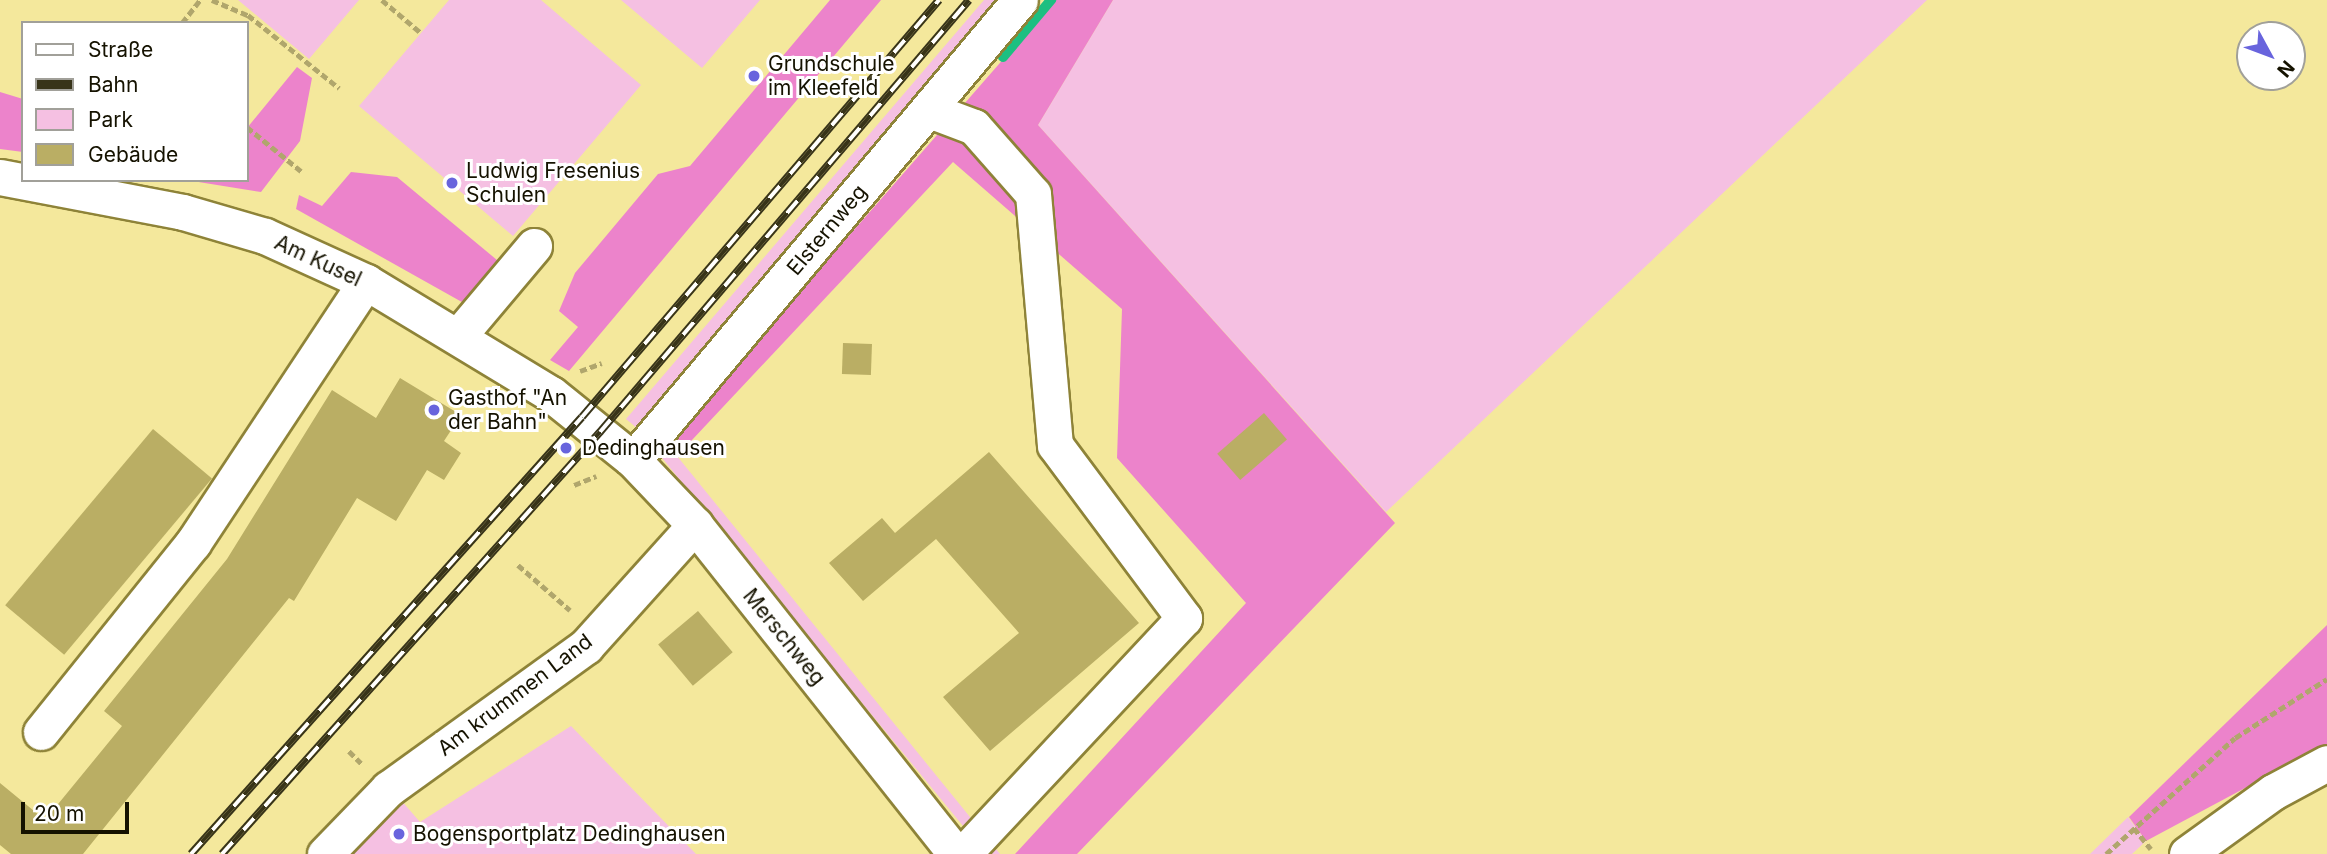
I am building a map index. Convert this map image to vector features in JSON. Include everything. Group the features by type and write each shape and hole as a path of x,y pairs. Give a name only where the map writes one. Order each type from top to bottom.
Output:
{"street":[{"name":"Elsternweg","path":"633,460 1020,0"},
{"path":"956,78 974,127 1033,194 1055,445 1184,618 963,854"},
{"path":"929,110 974,127"},
{"name":"Am Kusel","path":"0,177 21,181"},
{"name":"Am Kusel","path":"26,182 183,212 265,236 366,282 460,334 600,432"},
{"path":"460,334 534,246"},
{"path":"41,732 193,543 366,282"},
{"name":"Merschweg","path":"600,432 633,460 695,525 956,854"},
{"name":"Am krummen Land","path":"325,854 388,789 597,634 695,525"},
{"path":"2187,854 2273,792 2327,763"}],"path":[{"path":"184,21 200,0"},
{"path":"212,0 248,15 340,88"},
{"path":"382,0 421,32"},
{"path":"248,128 301,171"},
{"path":"518,565 597,634"},
{"path":"2106,854 2235,738 2327,679"},
{"path":"2134,828 2155,854"}],"green space":[{"path":"238,0 359,0 309,59"},
{"path":"449,0 541,0 641,85 513,236 359,106"},
{"path":"621,0 760,0 702,68"},
{"path":"984,0 1007,0 644,434 626,419"},
{"path":"1113,0 1927,0 1386,512 1038,125"},
{"path":"667,444 1000,854 986,854 711,519 655,449"},
{"path":"571,726 696,854 348,854 400,799 420,822"},
{"path":"2128,817 2146,841 2132,854 2090,854"}],"shaded area":[{"path":"830,0 881,0 569,371 550,360 578,327 559,311 575,273 658,174 690,166"},
{"path":"1055,0 1113,0 1038,125 1395,523 1077,854 1015,854 1246,603 1117,458 1122,309 953,162 677,456 667,444"},
{"path":"297,67 312,78 300,141 261,192 198,182 248,182 248,127"},
{"path":"0,92 21,98 21,152 0,149"},
{"path":"351,172 397,177 503,265 469,306 296,209 299,195 322,206"},
{"path":"2327,625 2327,744 2146,841 2129,817"}],"building":[{"path":"843,343 872,344 871,375 842,374"},
{"path":"400,378 461,415 444,441 461,453 444,480 427,470 396,521 357,498 294,601 289,598 83,854 11,854 0,845 0,783 45,820 122,726 104,711 227,559 332,390 376,418"},
{"path":"1264,413 1287,439 1240,480 1217,454"},
{"path":"153,429 212,478 64,655 5,605"},
{"path":"989,452 1139,623 990,751 943,697 1019,633 936,539 863,601 829,563 882,518 895,533"},
{"path":"698,611 733,652 693,686 658,644"}],"waterway":[{"path":"1003,57 1051,0"}],"railway":[{"path":"191,854 582,417 939,0"},
{"path":"222,854 600,432 969,0"}],"place":[{"name":"Grundschule im Kleefeld","path":"754,76"},
{"name":"Ludwig Fresenius Schulen","path":"452,183"},
{"name":"Gasthof \"An der Bahn\"","path":"434,410"},
{"name":"Dedinghausen","path":"566,448"},
{"name":"Bogensportplatz Dedinghausen","path":"399,834"}]}
